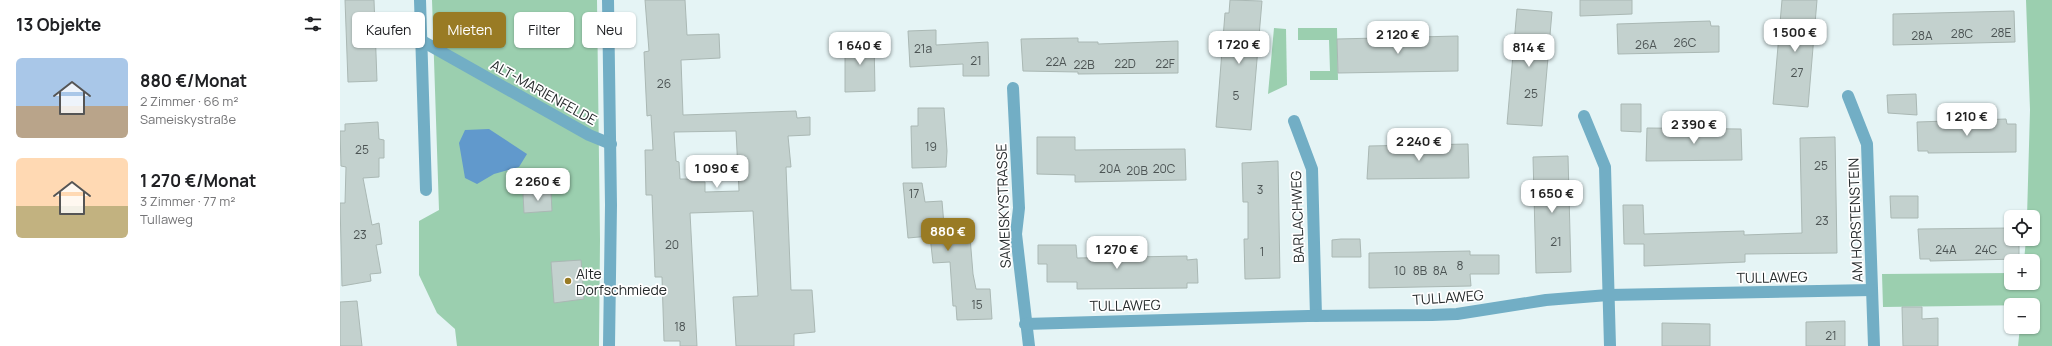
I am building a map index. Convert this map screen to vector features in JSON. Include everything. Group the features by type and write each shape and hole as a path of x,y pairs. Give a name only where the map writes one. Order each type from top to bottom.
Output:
{"street":[{"path":"420,0 421,12"},
{"name":"ALT-MARIENFELDE","path":"608,0 611,144 609,346"},
{"name":"ALT-MARIENFELDE","path":"425,43 589,135 611,144"},
{"path":"422,48 426,190"},
{"name":"SAMEISKYSTRASSE","path":"1013,88 1019,208 1016,234 1025,324 1029,346"},
{"name":"AM HORSTENSTEIN","path":"1848,96 1867,144 1874,346"},
{"path":"1584,116 1605,167 1610,346"},
{"name":"BARLACHWEG","path":"1294,120 1312,169 1316,316"},
{"name":"TULLAWEG","path":"1025,324 1316,316 1457,314 1546,300 1608,295 1872,290"}],"green space":[{"path":"432,0 597,0 597,12 582,12 582,48 598,48 600,240 599,346 457,346 455,329 437,313 419,275 419,221 439,210 434,48 506,48 506,12 433,12 433,30"},
{"path":"2026,0 2052,0 2052,346 2018,346 2019,334 2040,334 2040,298 2004,298 2004,305 1883,307 1882,274 2004,273 2004,290 2040,290 2040,254 2025,254 2025,246 2040,246 2040,210 2027,210 2030,110"},
{"path":"1274,28 1286,29 1287,85 1268,94"},
{"path":"1298,28 1337,28 1338,80 1310,80 1310,71 1330,71 1329,40 1298,40"}],"water":[{"path":"489,129 527,154 519,167 494,174 477,184 465,178 459,143 465,130"}],"building":[{"path":"345,0 374,0 374,12 352,12 352,48 376,48 377,81 348,82"},
{"path":"645,0 685,0 687,35 719,34 720,58 681,60 683,115 796,111 797,118 810,117 810,135 788,136 791,167 786,167 791,290 812,290 815,332 794,334 794,346 736,346 733,297 758,296 753,211 690,213 697,346 680,346 680,341 664,341 662,277 655,277 652,195 646,195 645,150 653,150 651,115 647,116 644,52 649,51","holes":["736,131 739,191 705,192 705,182 691,182 691,179 680,179 679,162 676,161 674,132"]},
{"path":"1230,0 1262,1 1251,130 1216,127 1225,13 1229,13"},
{"path":"1580,0 1632,0 1632,14 1580,16"},
{"path":"1782,0 1817,0 1808,107 1773,104"},
{"path":"1517,9 1552,12 1542,126 1507,124"},
{"path":"2014,11 2015,42 1893,45 1893,14"},
{"path":"1710,21 1711,26 1719,26 1719,52 1618,54 1617,24"},
{"path":"936,30 936,45 988,42 989,76 963,76 963,64 910,67 908,31"},
{"path":"1458,36 1458,71 1338,73 1337,39"},
{"path":"1078,38 1078,42 1098,42 1098,44 1178,41 1178,73 1078,74 1078,72 1023,71 1021,39"},
{"path":"874,40 875,91 845,92 845,41"},
{"path":"1916,94 1917,115 1888,113 1887,95"},
{"path":"1621,104 1641,104 1641,132 1621,131"},
{"path":"918,108 944,108 947,151 946,167 912,168 911,126 918,126"},
{"path":"2006,119 2007,124 2016,124 2016,152 1928,153 1928,151 1918,151 1917,122"},
{"path":"378,122 379,139 384,140 384,158 379,158 379,177 363,178 372,225 379,223 382,244 376,245 381,273 370,274 371,281 342,286 340,203 345,203 346,167 341,166 340,131 345,131 345,124"},
{"path":"1647,128 1741,129 1742,160 1646,161"},
{"path":"1037,137 1075,137 1075,150 1185,149 1186,180 1075,182 1075,175 1037,174"},
{"path":"1835,137 1837,253 1745,254 1745,262 1644,266 1644,244 1624,244 1623,205 1643,205 1644,234 1744,231 1744,235 1802,233 1800,138"},
{"path":"1468,144 1469,178 1367,179 1369,146"},
{"path":"1568,156 1571,272 1536,273 1533,157"},
{"path":"1278,161 1280,278 1245,279 1244,239 1248,239 1248,202 1243,202 1242,163"},
{"path":"903,183 922,183 925,202 942,201 944,225 969,224 973,274 976,289 990,289 992,319 957,320 956,306 953,306 950,262 933,263 930,236 908,238"},
{"path":"551,192 552,211 524,213 523,194"},
{"path":"1890,196 1918,196 1918,218 1891,218"},
{"path":"2004,228 2004,246 2019,246 2019,254 2004,254 2004,259 1930,261 1930,259 1920,259 1918,229"},
{"path":"1360,239 1361,257 1332,257 1332,240"},
{"path":"1038,245 1076,245 1077,258 1187,256 1187,260 1197,259 1198,283 1187,283 1187,288 1077,289 1077,282 1047,282 1047,264 1038,264"},
{"path":"1470,251 1470,255 1499,255 1499,274 1470,274 1471,286 1369,288 1369,253"},
{"name":"Alte Dorfschmiede","path":"581,260 584,299 554,303 551,262"},
{"path":"357,301 362,346 340,346 340,302"},
{"path":"1902,307 1922,307 1922,319 1938,318 1938,346 1903,346"},
{"path":"1845,321 1845,346 1806,346 1806,322"},
{"path":"1662,323 1710,324 1710,346 1662,346"}],"place":[{"name":"Alte Dorfschmiede","path":"568,281"}]}
